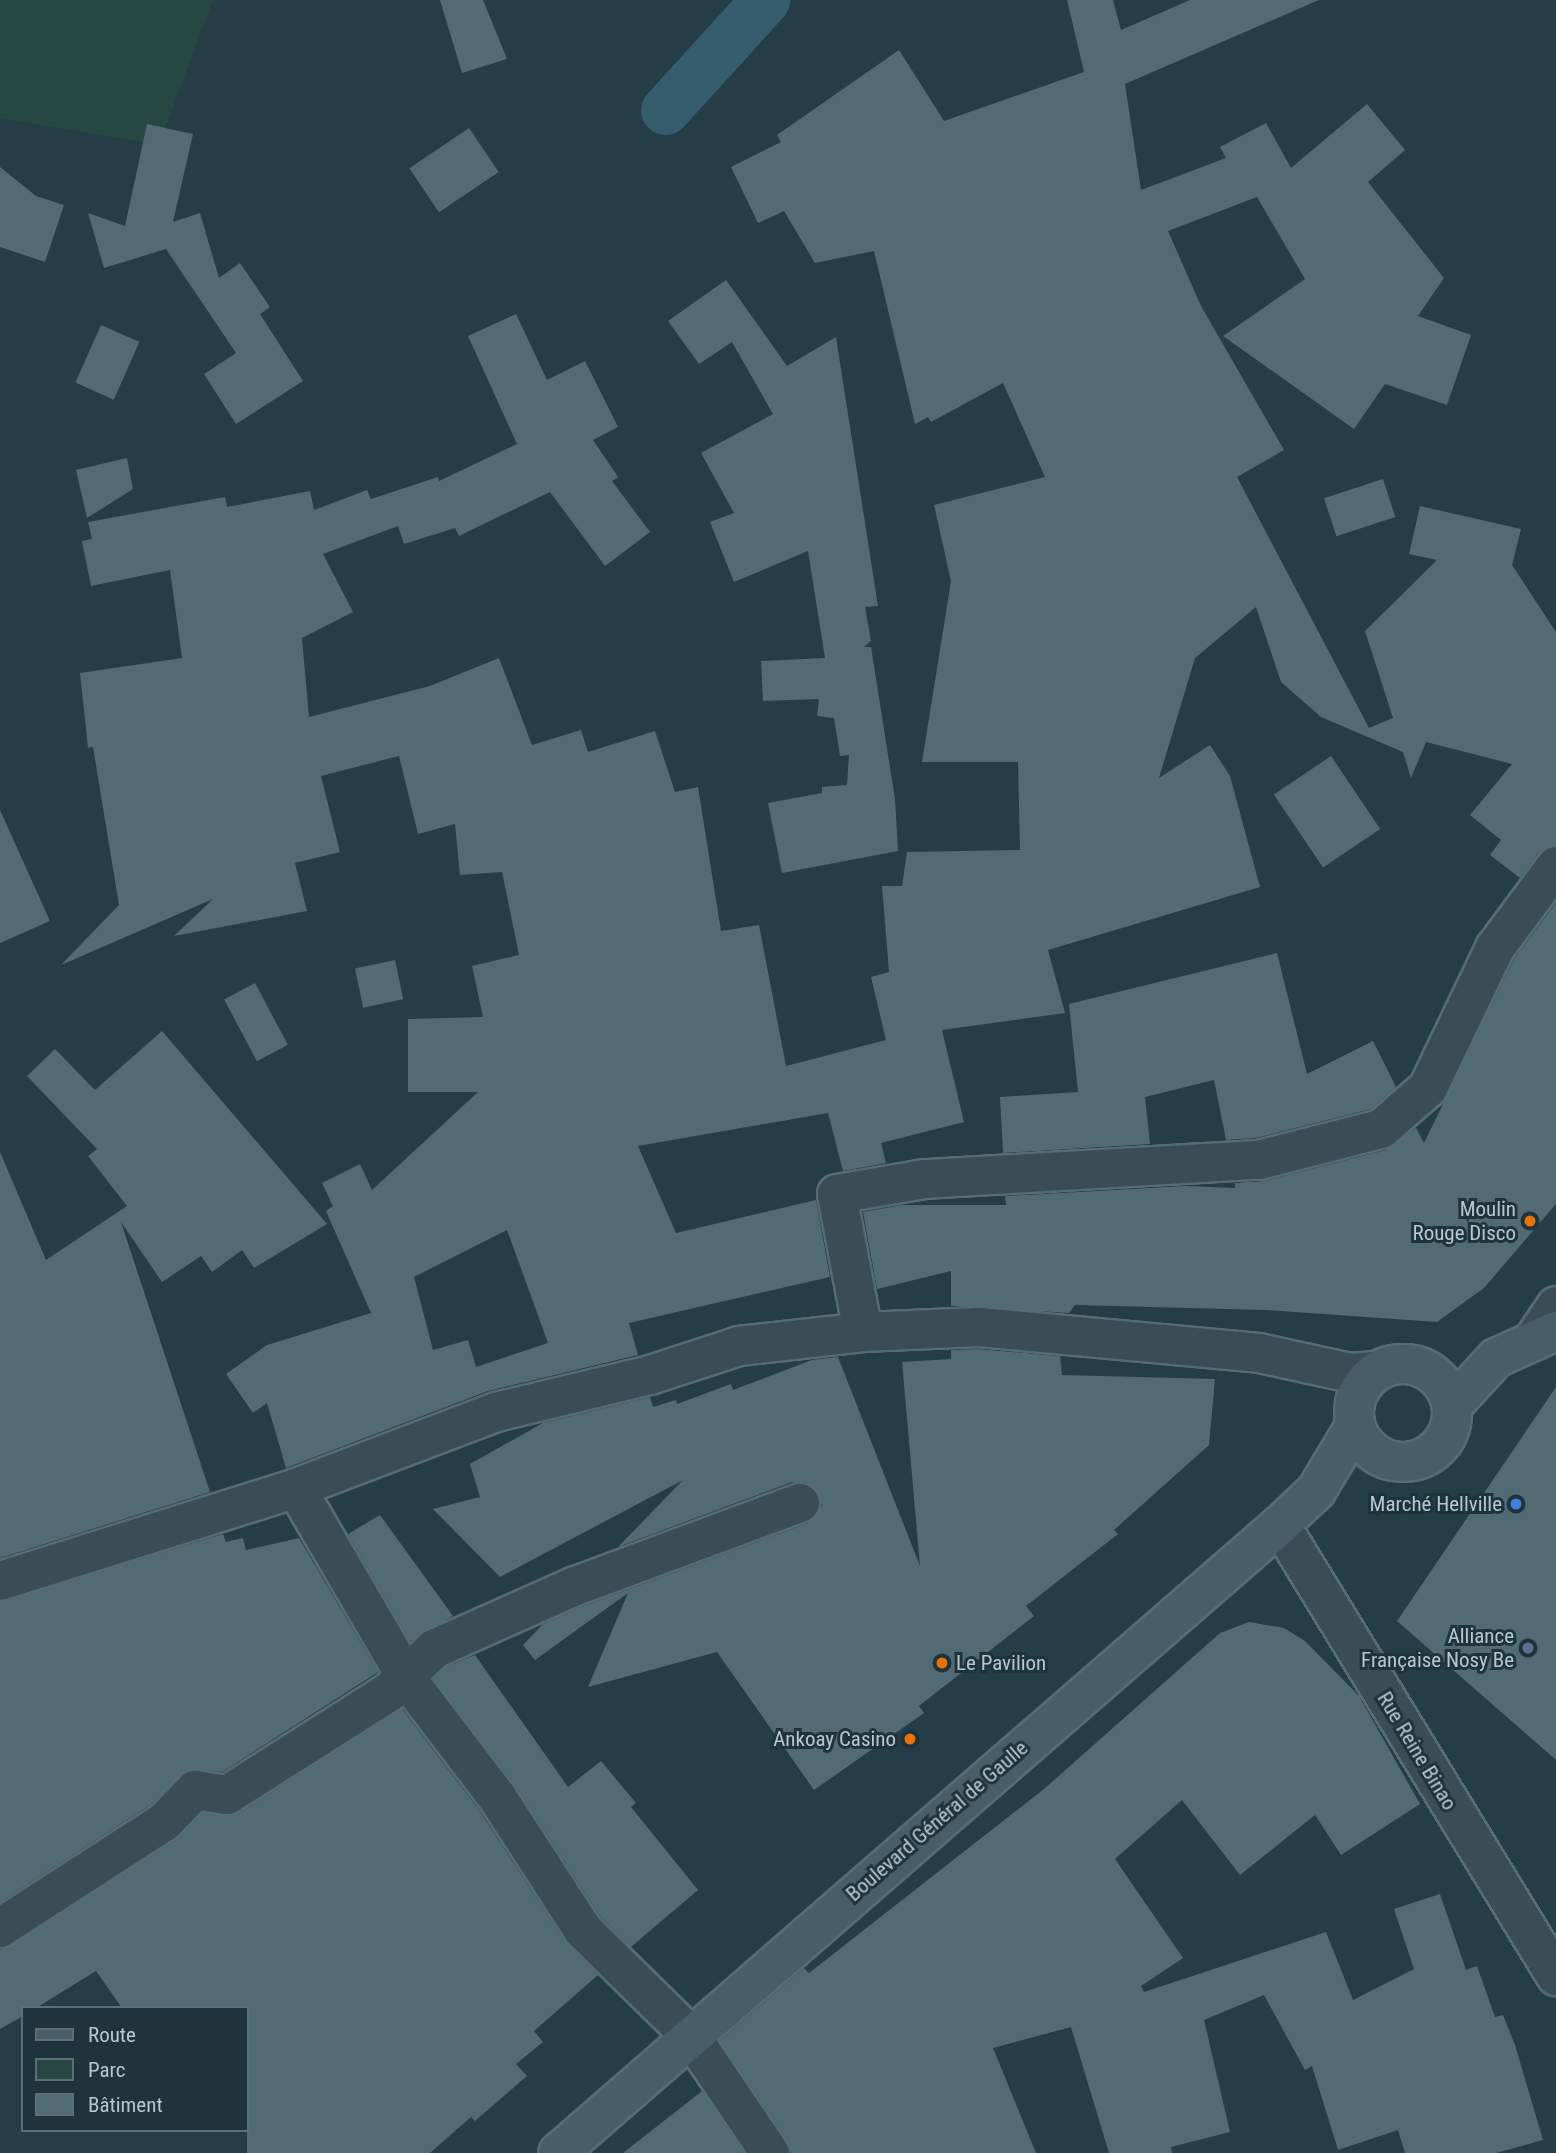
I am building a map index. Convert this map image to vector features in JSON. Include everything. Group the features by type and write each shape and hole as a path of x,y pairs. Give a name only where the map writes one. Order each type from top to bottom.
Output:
{"main road":[{"path":"1452,1405 1496,1358 1549,1324"},
{"path":"1422,1367 1437,1376 1452,1405 1448,1435 1440,1447 1415,1462 1385,1460 1371,1451 1355,1426 1357,1395 1376,1371 1406,1364 1422,1367 1496,1358"},
{"name":"Boulevard Général de Gaulle","path":"558,2153 690,2035 1280,1525 1316,1491 1355,1426"},
{"name":"Boulevard Général de Gaulle","path":"1316,1491 1385,1460"}],"street":[{"path":"863,1332 837,1194 925,1179 1259,1160 1381,1129 1429,1088 1496,948 1556,866"},
{"path":"0,1581 296,1488 526,1403 650,1375 739,1346 863,1332 979,1326 1259,1353 1351,1373 1376,1371"},
{"path":"296,1488 407,1679 497,1797 583,1930 690,2035 770,2153"},
{"path":"0,1928 164,1822 195,1790 227,1795 407,1679 434,1649 573,1587 800,1503"},
{"name":"Rue Reine Binao","path":"1280,1525 1556,1976"}],"green space":[{"path":"0,0 213,0 159,145 0,118"}],"building":[{"path":"440,0 483,0 507,59 462,73"},
{"path":"1067,0 1113,0 1121,30 1190,0 1319,0 1125,84 1141,190 1226,158 1220,147 1266,123 1291,168 1367,104 1405,150 1368,182 1444,278 1418,316 1471,335 1447,405 1385,384 1354,429 1223,336 1305,279 1257,197 1168,231 1201,306 1284,450 1237,477 1369,728 1393,718 1365,631 1437,560 1409,554 1420,506 1521,529 1512,565 1556,632 1556,845 1539,852 1520,878 1490,855 1501,840 1470,815 1512,764 1426,742 1411,778 1403,752 1321,717 1281,682 1256,607 1195,658 1159,778 1210,745 1230,776 1260,887 1048,950 1065,1013 942,1030 964,1122 881,1143 886,1163 843,1171 828,1113 638,1146 676,1233 816,1200 830,1277 629,1323 638,1355 488,1391 286,1468 267,1403 253,1413 226,1374 267,1345 371,1313 326,1211 333,1206 322,1183 360,1164 372,1190 478,1092 408,1092 408,1019 483,1017 472,966 519,955 502,872 460,875 455,824 418,834 399,756 321,776 340,852 295,863 307,911 174,936 213,899 61,965 119,905 93,747 88,748 80,673 182,658 170,570 91,586 82,541 92,539 88,522 225,497 227,507 310,491 314,510 367,490 371,499 438,477 439,481 517,444 468,336 516,314 547,380 585,361 618,427 593,440 618,477 612,481 650,532 605,566 550,492 459,536 455,528 404,544 398,526 323,554 353,612 302,638 309,717 430,686 499,658 532,745 581,730 588,752 655,731 675,792 698,787 721,931 759,925 786,1066 886,1040 871,977 889,972 882,886 902,886 907,852 1020,850 1018,762 922,762 951,581 934,505 1045,477 1003,383 931,422 928,417 915,424 874,251 815,263 784,211 758,223 731,167 781,142 777,135 899,50 944,121 1084,72","holes":["507,1230 548,1343 476,1367 468,1340 433,1350 414,1277"]},
{"path":"147,124 193,134 173,222 200,213 219,278 240,263 270,307 260,314 303,381 236,424 204,374 236,353 166,249 104,268 88,213 125,226"},
{"path":"469,128 499,172 439,212 409,168"},
{"path":"0,167 36,196 64,205 45,262 0,247"},
{"path":"726,280 787,366 836,337 878,606 865,607 871,641 864,647 871,647 895,799 898,851 782,873 768,803 822,793 822,787 847,785 849,755 840,756 834,718 817,716 819,699 763,701 761,661 825,658 808,551 734,582 710,522 734,513 701,453 773,414 732,342 699,364 668,321"},
{"path":"101,325 139,342 114,400 75,383"},
{"path":"127,458 133,489 87,518 76,470"},
{"path":"1383,479 1395,517 1336,536 1324,498"},
{"path":"1331,756 1380,829 1323,868 1274,795"},
{"path":"0,810 50,921 0,943"},
{"path":"1556,903 1556,1204 1484,1288 1437,1322 1265,1310 1075,1305 1069,1313 951,1306 951,1271 877,1289 863,1212 902,1205 1006,1205 1005,1196 1185,1186 1235,1188 1235,1183 1264,1181 1386,1150 1416,1128 1424,1143 1514,959"},
{"path":"1277,953 1307,1074 1373,1041 1396,1087 1371,1109 1256,1138 1226,1140 1214,1080 1145,1097 1150,1144 1003,1153 1000,1097 1078,1092 1069,1004"},
{"path":"395,960 403,999 363,1008 355,969"},
{"path":"255,983 288,1045 257,1061 224,999"},
{"path":"162,1031 327,1224 254,1268 242,1250 212,1272 201,1256 162,1282 121,1222 210,1492 0,1558 0,1152 46,1260 127,1206 88,1156 97,1149 27,1076 55,1049 95,1090"},
{"path":"978,1349 1060,1356 1062,1375 1215,1379 1209,1445 1114,1530 1118,1534 1026,1606 1034,1616 919,1706 924,1713 814,1790 717,1652 588,1687 628,1593 535,1660 523,1645 543,1624 581,1607 808,1523 822,1506 813,1486 792,1482 618,1547 683,1480 500,1577 433,1509 480,1497 470,1464 543,1423 650,1397 653,1407 676,1400 677,1404 731,1384 733,1390 812,1360 838,1357 920,1566 902,1362 951,1359 951,1350"},
{"name":"Marché Hellville","path":"1556,1387 1556,1760 1397,1621"},
{"path":"380,1515 453,1616 410,1641 348,1534"},
{"path":"223,1534 226,1542 243,1538 246,1550 299,1538 378,1672 222,1772 187,1770 150,1805 0,1902 0,1602"},
{"path":"1249,1622 1284,1628 1305,1641 1359,1696 1420,1804 1341,1855 1315,1815 1240,1875 1182,1800 1115,1859 1183,1958 1141,1986 1144,1992 1326,1932 1353,2000 1414,1969 1394,1909 1440,1894 1466,1970 1477,1966 1495,2017 1503,2015 1515,2045 1543,2140 1496,2153 1405,2153 1398,2130 1338,2150 1312,2066 1305,2070 1264,1995 1204,2020 1230,2132 1171,2147 1172,2153 1109,2153 1071,2027 993,2048 1036,2153 792,2153 788,2141 720,2041 804,1968 809,1973 1044,1789 1220,1633"},
{"path":"475,1655 568,1787 601,1761 636,1803 631,1807 698,1890 631,1947 600,1916 515,1785 434,1679 446,1667"},
{"path":"402,1709 479,1810 565,1942 598,1975 534,2031 543,2042 516,2064 527,2076 475,2121 471,2117 430,2153 247,2153 248,2006 121,2006 96,1971 39,2006 21,2006 21,2017 0,2029 0,1950 176,1840 203,1813 239,1813"},
{"path":"702,2091 744,2153 623,2153"}],"waterway":[{"path":"665,110 765,0"}],"place":[{"name":"Moulin Rouge Disco","path":"1530,1221"},
{"name":"Marché Hellville","path":"1516,1504"},
{"name":"Alliance Française Nosy Be","path":"1528,1648"},
{"name":"Le Pavilion","path":"942,1663"},
{"name":"Ankoay Casino","path":"910,1739"}]}
